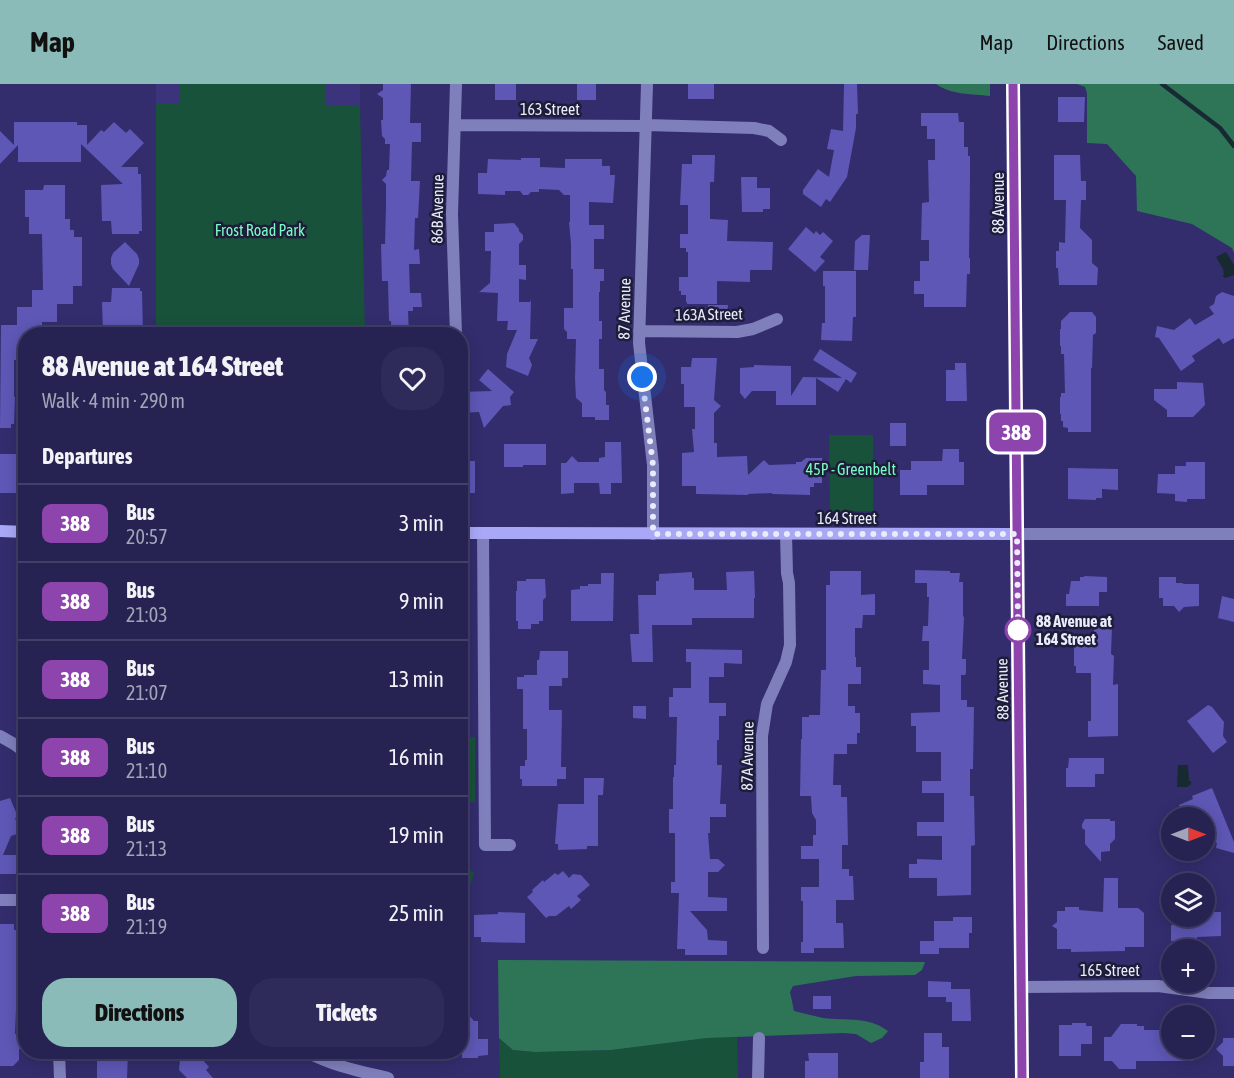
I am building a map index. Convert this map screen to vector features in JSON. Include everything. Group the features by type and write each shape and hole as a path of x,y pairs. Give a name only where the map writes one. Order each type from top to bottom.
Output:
{"main road":[{"name":"88 Avenue","path":"1013,84 1022,1078"},
{"path":"0,531 18,531"},
{"name":"164 Street","path":"468,533 1017,534"}],"street":[{"name":"86B Avenue","path":"456,84 452,235 456,327"},
{"name":"87 Avenue","path":"647,84 639,331 653,465 653,534"},
{"name":"163 Street","path":"455,125 646,125 754,128 765,130 781,140"},
{"name":"163A Street","path":"639,331 737,332 753,329 777,319"},
{"path":"483,533 485,845 510,845"},
{"name":"87A Avenue","path":"763,948 762,736 767,704 786,662 790,645 786,534"},
{"name":"164 Street","path":"1017,534 1234,534"},
{"path":"0,736 18,747"},
{"path":"0,900 18,900"},
{"name":"165 Street","path":"1022,987 1158,986 1209,993 1234,993"},
{"path":"758,1078 759,1038"},
{"path":"59,1059 60,1078"},
{"path":"322,1059 340,1067 388,1078"}],"shaded area":[{"path":"156,84 360,84 360,106 156,103"}],"green space":[{"name":"Frost Road Park","path":"180,84 326,84 326,105 360,106 365,327 156,327 156,103 180,103"},
{"path":"936,84 990,84 990,96 955,92"},
{"path":"1077,84 1234,84 1234,253 1232,248 1192,224 1137,211 1136,176 1107,144 1087,143 1087,93 1085,87"},
{"name":"45P - Greenbelt","path":"829,435 873,435 873,511 830,511"},
{"path":"470,737 475,737 475,802 468,802 468,740"},
{"path":"468,869 474,873 468,891"},
{"path":"498,960 925,962 922,970 915,975 856,976 793,986 790,992 794,1011 823,1018 865,1021 888,1031 882,1038 871,1043 856,1034 843,1033 707,1038 611,1050 535,1052 513,1050 499,1038"},
{"path":"737,1037 738,1078 500,1078 499,1038 513,1050 535,1052 611,1050 707,1038"}],"water":[{"path":"1226,252 1234,265 1234,275 1225,278 1222,276 1224,275 1223,269 1216,257"},
{"path":"1178,765 1188,765 1191,785 1188,787 1177,787"}],"building":[{"path":"383,84 411,84 410,123 421,123 421,142 412,142 411,181 420,181 414,250 419,249 420,264 409,264 410,293 421,293 422,307 413,307 413,311 408,311 409,327 391,327 388,281 382,281 381,244 385,244 386,184 382,180 389,170 390,144 385,144 382,136 383,98 377,94 383,90"},
{"path":"495,84 516,84 516,100 495,100"},
{"path":"577,84 596,84 596,100 577,100"},
{"path":"688,84 714,84 714,99 688,99"},
{"path":"844,84 857,84 858,114 856,114 856,128 847,177 830,202 826,199 821,207 803,194 803,190 818,169 829,177 834,150 827,149 831,129 843,131"},
{"path":"1058,97 1085,97 1084,122 1058,122"},
{"path":"921,113 958,113 959,122 964,122 964,147 968,147 968,156 970,156 970,274 967,274 966,307 924,307 924,294 914,294 914,281 920,281 920,261 929,261 929,240 921,240 922,203 929,202 928,160 935,160 935,139 927,139 927,126 921,126"},
{"path":"14,122 77,122 77,125 87,125 87,145 101,130 104,132 114,122 126,133 130,129 144,143 121,167 138,167 138,174 141,174 142,231 139,231 139,234 112,234 111,221 102,221 101,185 123,184 81,144 81,162 18,162 18,145 0,164 0,131 14,145"},
{"path":"692,155 715,155 714,182 710,182 710,219 728,220 727,241 773,242 772,270 750,270 750,282 717,281 717,304 687,304 686,295 681,295 679,291 679,277 688,277 688,252 686,248 680,248 680,234 688,234 688,205 680,205 682,164 692,164"},
{"path":"1054,155 1080,155 1081,181 1086,181 1086,200 1081,200 1080,228 1092,240 1092,263 1098,268 1097,285 1059,285 1056,251 1059,251 1059,242 1065,243 1066,200 1054,200"},
{"path":"521,158 540,158 540,167 565,168 565,159 602,159 602,166 610,166 610,175 615,175 613,203 589,202 589,225 604,225 604,239 594,239 594,269 604,269 604,281 600,281 599,292 599,321 602,321 602,339 599,339 599,369 604,369 604,390 606,405 609,405 609,420 582,417 582,403 576,398 576,339 567,339 567,332 564,329 564,308 573,308 570,195 564,195 559,190 539,189 539,192 531,192 528,195 523,195 520,191 505,191 505,195 478,194 478,173 487,173 488,159 521,160"},
{"path":"741,177 757,177 757,188 770,188 770,209 763,209 763,212 742,212"},
{"path":"44,185 65,185 65,219 70,219 70,230 74,230 74,237 82,237 82,286 73,286 73,304 57,304 57,322 42,322 42,327 18,327 18,360 14,360 14,424 11,424 11,428 0,428 1,325 17,325 17,307 32,307 32,290 43,290 42,234 29,234 29,217 25,217 25,190 43,190"},
{"path":"514,223 523,235 523,240 519,244 519,265 526,265 526,280 519,279 519,302 530,302 531,300 530,339 538,339 529,358 532,365 528,376 506,367 507,354 517,330 507,330 508,321 497,321 498,293 479,292 490,283 491,251 485,251 485,232 494,232 494,224"},
{"path":"806,227 814,234 816,231 820,235 823,232 833,241 820,257 825,261 815,272 788,249"},
{"path":"862,235 870,235 868,270 854,270 855,241"},
{"path":"125,242 139,259 129,286 111,264 113,253"},
{"path":"823,271 856,271 856,317 853,317 852,341 821,340 822,323 825,323"},
{"path":"112,288 140,288 143,327 103,327 102,302 111,302"},
{"path":"1222,292 1234,296 1234,338 1223,344 1219,338 1192,356 1195,361 1181,371 1159,338 1155,337 1157,326 1174,330 1190,318 1195,325 1214,314 1209,307 1214,304 1216,296"},
{"path":"708,305 728,305 727,318 708,318"},
{"path":"1070,312 1092,312 1096,317 1091,368 1091,432 1068,432 1068,428 1063,427 1063,421 1061,421 1060,397 1061,393 1065,393 1064,354 1061,354 1060,329 1061,321"},
{"path":"820,349 857,373 851,383 846,379 838,392 816,378 816,405 776,405 776,391 752,391 745,399 740,393 740,368 754,367 754,365 791,366 791,396 803,377 842,378 813,360"},
{"path":"692,358 717,358 714,400 721,406 714,413 714,443 717,443 717,457 747,456 748,475 764,460 769,465 796,464 806,458 822,458 822,483 814,483 814,487 810,487 810,495 696,494 696,486 682,486 682,453 694,452 692,429 695,429 695,407 684,407 681,367 691,367"},
{"path":"955,363 966,363 967,401 946,401 946,370 955,370"},
{"path":"488,369 514,392 510,397 511,405 503,406 484,428 479,412 468,413 468,392 492,391 479,380"},
{"path":"1177,382 1203,383 1205,405 1193,417 1167,417 1167,410 1154,400 1154,389 1177,389"},
{"path":"890,423 906,423 906,446 890,446"},
{"path":"605,442 621,442 622,483 611,483 611,494 600,494 599,483 574,483 574,493 561,494 561,463 566,463 572,456 578,462 599,462 599,458 605,457"},
{"path":"504,444 546,444 546,465 504,467"},
{"path":"943,449 959,449 959,462 964,462 964,485 927,485 927,495 900,495 900,470 911,470 911,461 942,461"},
{"path":"0,454 18,454 18,493 0,493"},
{"path":"468,460 475,461 475,493 468,493"},
{"path":"1186,462 1205,462 1205,499 1175,501 1175,494 1157,493 1158,474 1175,474 1175,466 1186,466"},
{"path":"1068,468 1118,469 1118,490 1102,489 1102,498 1096,498 1096,500 1068,499"},
{"path":"915,570 960,573 959,582 963,582 962,659 966,659 966,673 961,675 961,700 967,700 967,707 974,707 970,796 974,796 975,845 971,846 971,895 937,896 937,878 909,878 909,864 917,864 917,859 942,860 942,836 917,836 917,822 944,822 944,793 922,793 922,781 941,781 941,752 916,752 916,726 911,726 911,713 940,712 940,685 923,684 923,670 929,670 929,641 922,641 923,626 928,626 929,597 927,597 927,583 915,583"},
{"path":"754,571 754,618 692,618 692,625 652,625 653,662 632,662 630,634 639,634 638,595 656,595 656,581 659,581 659,574 692,572 694,590 727,590 726,572"},
{"path":"830,571 861,571 861,595 875,594 875,615 863,615 862,628 855,628 856,667 861,667 861,684 848,684 848,706 855,706 855,713 860,713 860,733 857,733 857,744 847,744 847,754 834,754 833,785 841,785 841,797 847,797 848,845 842,845 842,869 849,869 849,876 853,876 854,900 836,900 836,923 843,923 844,948 814,948 814,953 801,953 803,901 801,901 801,887 819,887 819,859 801,859 801,846 813,846 813,835 816,835 816,820 812,813 811,796 800,796 802,717 820,715 821,670 826,670 826,585 830,585"},
{"path":"601,573 614,573 613,621 571,621 571,590 580,589 580,586 588,586 588,584 601,584"},
{"path":"1080,577 1107,577 1107,592 1099,592 1099,606 1066,606 1066,594 1069,594 1071,581 1080,581"},
{"path":"1159,577 1176,577 1176,583 1199,584 1199,606 1184,607 1179,612 1174,606 1163,606 1163,598 1159,598"},
{"path":"526,579 545,579 546,597 543,600 543,621 539,621 539,624 531,624 531,629 518,629 518,621 516,621 517,581 526,581"},
{"path":"1222,596 1234,599 1234,622 1218,618"},
{"path":"1094,626 1112,627 1113,685 1118,684 1118,736 1088,737 1088,721 1091,721 1091,673 1076,673 1074,649 1076,636 1094,637"},
{"path":"686,649 742,650 742,664 724,663 724,677 709,677 709,703 726,703 726,716 719,716 717,765 722,765 720,804 726,804 726,817 710,817 710,833 708,833 710,859 718,859 725,865 718,872 708,872 708,897 727,898 727,911 690,911 707,930 708,940 727,941 727,955 685,955 685,949 677,949 679,893 671,893 671,882 675,882 675,833 669,833 669,809 673,809 677,717 669,717 669,697 673,697 673,688 691,688 691,662 686,662"},
{"path":"540,651 568,651 568,678 562,678 562,686 549,686 549,710 562,710 561,767 566,767 566,779 557,779 557,786 522,786 520,766 525,766 525,760 527,760 527,729 523,729 523,689 517,689 517,677 537,675 537,660 539,660"},
{"path":"1208,705 1224,722 1223,736 1227,742 1213,753 1187,721"},
{"path":"633,706 646,706 646,719 633,718"},
{"path":"1069,758 1104,758 1104,774 1095,774 1095,787 1066,787 1066,768 1068,768"},
{"path":"584,778 604,778 603,795 598,795 598,846 587,846 587,849 558,850 558,844 555,844 558,804 584,804"},
{"path":"1212,788 1234,842 1234,853 1216,848 1215,807 1180,807 1179,805 1193,799 1192,796"},
{"path":"10,798 18,817 15,818 18,834 11,836 3,855 18,855 18,874 0,874 0,801"},
{"path":"1085,819 1115,821 1115,839 1110,844 1110,851 1101,852 1101,862 1085,844 1085,830 1082,824"},
{"path":"563,871 569,878 573,874 581,875 590,885 577,896 581,900 571,909 569,906 556,916 546,918 527,897 543,880 544,882 555,873 558,875"},
{"path":"1104,878 1118,878 1118,908 1138,908 1144,913 1144,947 1125,947 1125,951 1071,952 1071,949 1057,949 1057,929 1052,926 1057,922 1057,911 1065,911 1065,907 1079,907 1079,910 1103,912"},
{"path":"498,912 525,913 525,943 481,942 481,937 474,937 474,915 498,914"},
{"path":"1215,912 1221,912 1221,936 1171,939 1171,927 1215,927"},
{"path":"953,917 972,917 969,948 939,948 939,954 920,954 920,941 934,941 934,921 953,921"},
{"path":"0,924 14,924 14,930 18,930 16,997 18,997 18,1010 16,1010 15,1034 18,1034 19,1060 13,1066 0,1066"},
{"path":"928,981 951,982 951,989 970,989 971,1021 952,1021 952,1002 946,1002 946,997 928,997"},
{"path":"813,996 831,996 831,1009 813,1009"},
{"path":"468,1014 474,1021 478,1021 478,1039 488,1039 488,1055 478,1056 478,1058 468,1058"},
{"path":"1072,1023 1086,1023 1086,1026 1092,1026 1092,1044 1081,1044 1081,1056 1059,1056 1059,1025 1072,1025"},
{"path":"1121,1024 1137,1024 1137,1026 1144,1026 1144,1030 1161,1030 1161,1059 1193,1059 1193,1061 1136,1061 1136,1069 1119,1069 1112,1061 1104,1061 1104,1037 1111,1037"},
{"path":"924,1033 942,1033 942,1047 949,1047 949,1078 920,1078 920,1062 924,1062"},
{"path":"1223,1038 1234,1038 1234,1066 1223,1066 1223,1056 1216,1049 1223,1042"},
{"path":"808,1053 838,1053 838,1078 805,1078 805,1061 809,1061"},
{"path":"97,1059 128,1059 127,1078 97,1078"},
{"path":"180,1059 202,1059 209,1067 206,1070 213,1078 187,1078 179,1070"}],"waterway":[{"path":"1162,84 1220,128 1234,146"}],"bus line":[{"name":"388","path":"1013,84 1022,1078"}],"place":[{"name":"88 Avenue at 164 Street","path":"1018,630"}],"route":[{"path":"642,377 653,465 653,534 1017,534 1018,630"}]}
